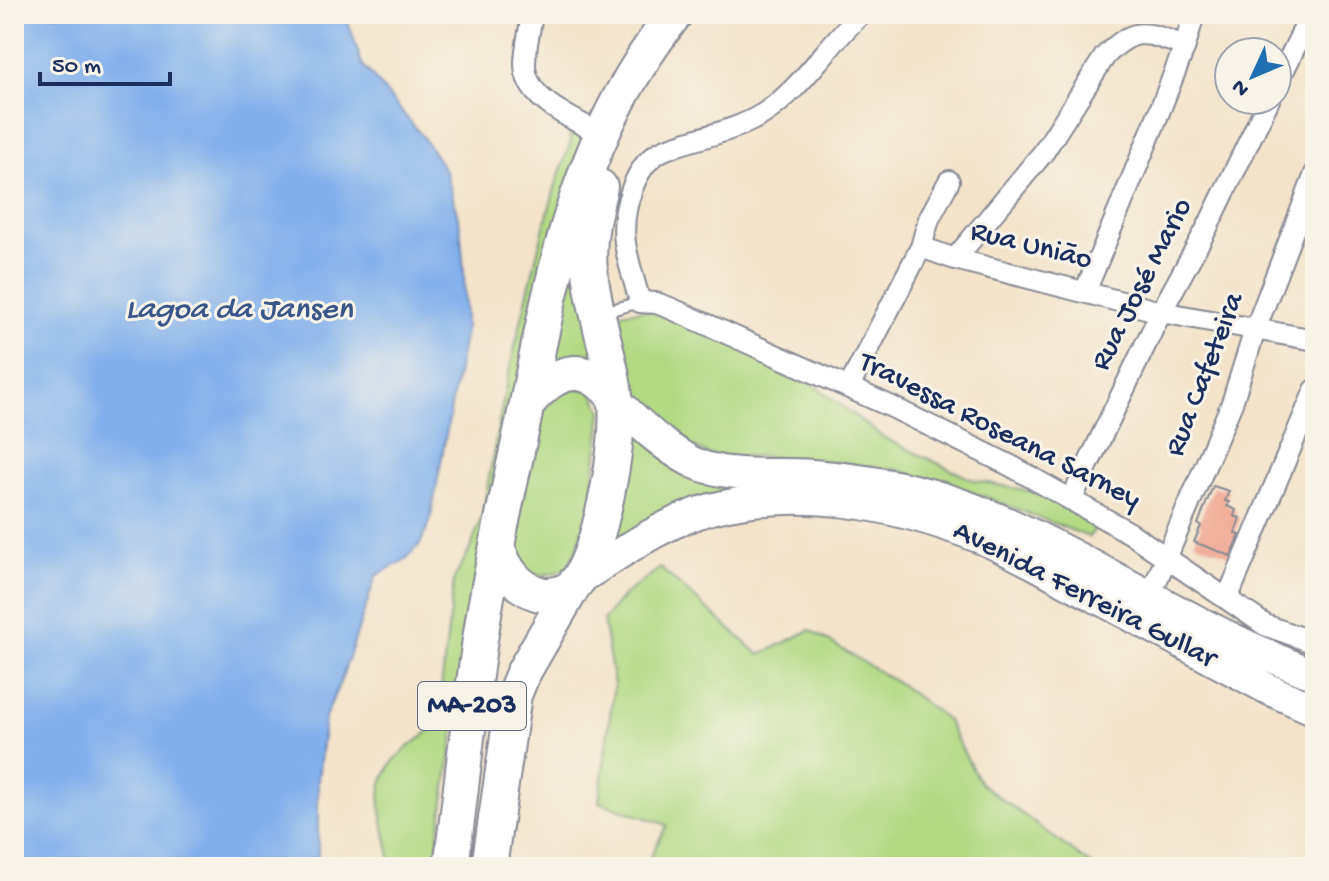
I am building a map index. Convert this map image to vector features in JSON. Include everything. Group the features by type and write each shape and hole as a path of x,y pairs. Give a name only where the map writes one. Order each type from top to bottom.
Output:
{"main road":[{"path":"527,404 566,230 600,134 631,75 675,14"},
{"path":"615,399 590,273 590,227 601,183 644,93 699,14"},
{"path":"527,404 549,381 572,373 596,378 615,399"},
{"name":"MA-203","path":"489,867 514,695 530,660 577,581 598,528 612,468 615,399"},
{"name":"Avenida Ferreira Gullar","path":"615,399 661,441 703,466 729,471 857,479 927,493 982,511 1019,528 1129,595 1268,689 1315,710"},
{"name":"MA-203","path":"451,867 483,619 527,404"},
{"name":"Avenida Ferreira Gullar","path":"577,581 673,523 709,510 759,501 851,502 902,512 978,537 1129,595 1315,675"},
{"path":"497,546 509,571 531,590 555,594 568,590 577,581"}],"street":[{"path":"532,14 525,63 529,83 555,108 600,134"},
{"path":"640,302 628,255 625,227 641,169 656,153 749,122 766,112 861,14"},
{"path":"1085,292 1185,46 1194,14"},
{"path":"1293,51 1311,14"},
{"path":"955,259 1043,153 1105,56 1115,46 1124,38 1139,34 1185,46"},
{"name":"Rua José Mario","path":"1072,498 1161,312 1207,228 1261,116"},
{"name":"Rua Cafeteira","path":"1129,595 1165,556 1228,413 1255,330 1315,174"},
{"path":"849,387 921,247 929,219 949,181"},
{"name":"Rua União","path":"921,247 955,259 1161,312 1315,340"},
{"name":"Travessa Roseana Sarney","path":"640,302 670,308 849,387 1072,498 1165,556 1265,625 1313,638"},
{"path":"1227,599 1315,390"}],"lane":[{"path":"598,313 640,302"}],"green space":[{"path":"567,125 583,140 474,601 434,867 391,867 381,809 383,782 399,755 437,723 454,579 471,547 482,516 506,385 540,242 571,141"},
{"path":"578,257 595,352 544,362"},
{"path":"643,310 658,311 794,370 884,438 973,480 1038,493 1096,527 1089,537 986,497 897,470 802,458 709,455 679,439 651,413 627,378 608,318"},
{"path":"561,386 592,391 602,411 590,516 569,567 538,575 525,570 515,553 512,540 546,400"},
{"path":"625,422 746,484 737,496 603,556"},
{"path":"660,568 760,655 810,630 901,685 946,719 980,783 1094,867 645,867 667,825 599,802 614,684 603,620 625,594"}],"water":[{"name":"Lagoa da Jansen","path":"14,14 349,14 348,21 362,64 423,137 446,172 460,225 465,331 430,522 420,544 406,559 376,576 342,678 325,717 318,779 318,867 14,867"}],"building":[{"path":"1213,486 1229,491 1225,501 1229,502 1227,506 1236,510 1234,516 1240,518 1235,533 1240,535 1231,556 1194,542"}]}
